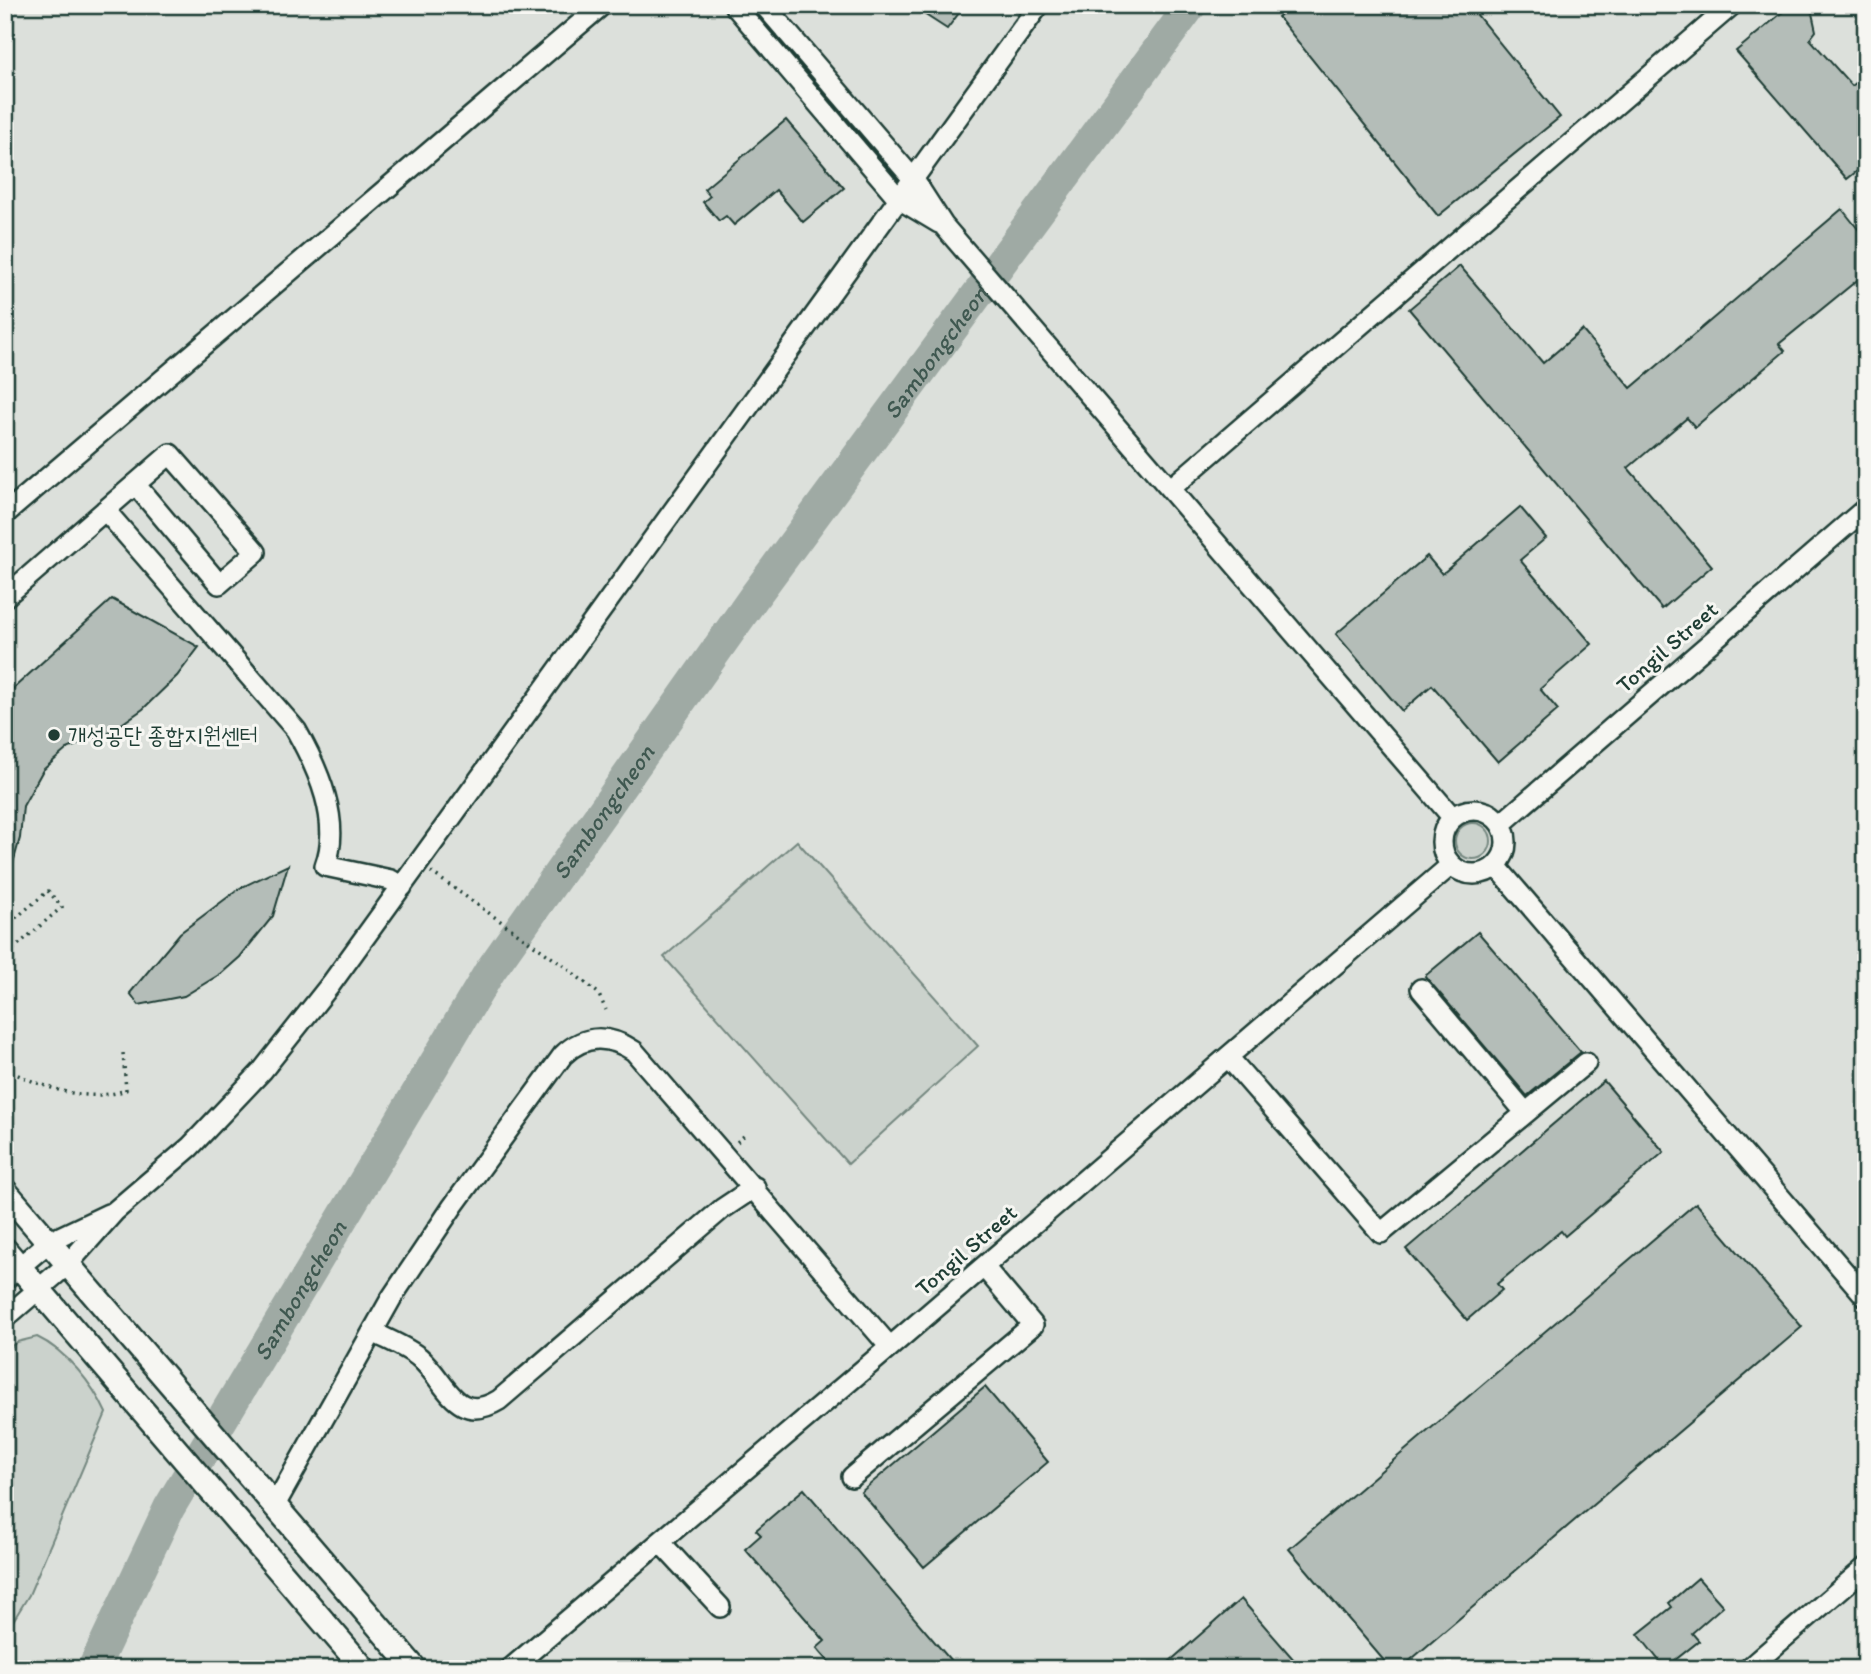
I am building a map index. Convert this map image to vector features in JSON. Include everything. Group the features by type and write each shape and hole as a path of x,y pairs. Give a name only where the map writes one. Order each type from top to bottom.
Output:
{"main road":[{"path":"5,1191 415,1669"},
{"path":"10,1265 39,1289 364,1669"}],"street":[{"path":"5,514 602,5"},
{"path":"734,5 899,199 943,225"},
{"path":"764,5 914,180 943,225 1453,818"},
{"path":"5,1318 68,1264 115,1211 190,1147 262,1071 331,984 1039,5"},
{"path":"1170,489 1732,5"},
{"path":"5,597 135,484 170,454 256,552 219,584 135,484"},
{"name":"Tongil Street","path":"1501,824 1866,508"},
{"path":"105,510 296,730 316,769 326,800 331,850 325,866 391,880 402,887"},
{"path":"1468,810 1479,810 1494,816 1501,824 1507,846 1496,866 1473,875 1451,865 1445,856 1442,841 1444,830 1453,818 1468,810"},
{"name":"Tongil Street","path":"510,1669 1451,865"},
{"path":"1496,866 1866,1297"},
{"path":"1421,989 1525,1112"},
{"path":"275,1505 392,1297 453,1206 563,1055 575,1044 587,1040 605,1038 620,1042 634,1051 755,1187 890,1347"},
{"path":"1228,1057 1381,1233 1586,1063"},
{"path":"373,1332 422,1360 456,1401 467,1408 482,1410 499,1400 722,1209 755,1187"},
{"path":"10,1265 49,1242 115,1211"},
{"path":"852,1477 1033,1325 984,1266"},
{"path":"660,1542 720,1607"},
{"path":"1748,1669 1866,1567"}],"path":[{"path":"427,869 568,969 598,993 606,1010"},
{"path":"5,928 48,891 62,906 5,956"},
{"path":"5,1069 90,1097 110,1095 126,1090 123,1053"}],"shaded area":[{"path":"5,5 1866,5 1866,1669 5,1669"},
{"path":"1473,823 1486,828 1491,841 1486,854 1473,859 1460,854 1455,841 1460,828"},
{"path":"797,841 978,1046 848,1164 664,957"},
{"path":"37,1337 68,1359 94,1391 106,1413 29,1595 5,1634 5,1351 17,1342"}],"building":[{"path":"910,5 965,5 947,29"},
{"path":"1292,5 1469,5 1560,117 1438,216 1278,17"},
{"path":"1790,6 1804,7 1812,13 1816,31 1810,39 1852,86 1866,75 1866,164 1847,179 1736,51"},
{"path":"786,120 844,188 803,222 776,190 734,225 726,216 719,221 703,202 710,196 704,189"},
{"path":"1842,209 1866,239 1866,273 1779,344 1785,351 1695,427 1687,418 1628,468 1712,566 1662,609 1409,309 1460,266 1543,363 1582,330 1631,388"},
{"path":"1520,507 1546,538 1520,560 1592,644 1540,689 1558,710 1498,762 1432,685 1402,711 1336,634 1427,556 1442,574"},
{"name":"개성공단 종합지원센터","path":"112,599 199,647 177,676 143,709 113,730 67,749 43,770 23,806 20,838 10,874 5,874 5,696"},
{"path":"288,865 273,916 240,957 222,973 184,996 139,1005 130,993 180,933 240,888"},
{"path":"1478,932 1581,1052 1527,1096 1425,976"},
{"path":"1604,1081 1664,1152 1565,1236 1561,1231 1497,1284 1502,1290 1467,1320 1406,1249"},
{"path":"1696,1203 1802,1327 1400,1669 1391,1669 1289,1549"},
{"path":"985,1387 1048,1462 924,1567 861,1492"},
{"path":"804,1489 958,1669 835,1669 817,1648 825,1641 745,1549 761,1535 756,1530"},
{"path":"1698,1578 1723,1606 1692,1633 1699,1641 1665,1668 1638,1634 1672,1607 1669,1603"},
{"path":"1241,1599 1302,1669 1161,1669"}],"waterway":[{"name":"Sambongcheon","path":"93,1669 169,1508 490,971 754,597 1191,5"}],"place":[{"name":"개성공단 종합지원센터","path":"54,735"}]}
